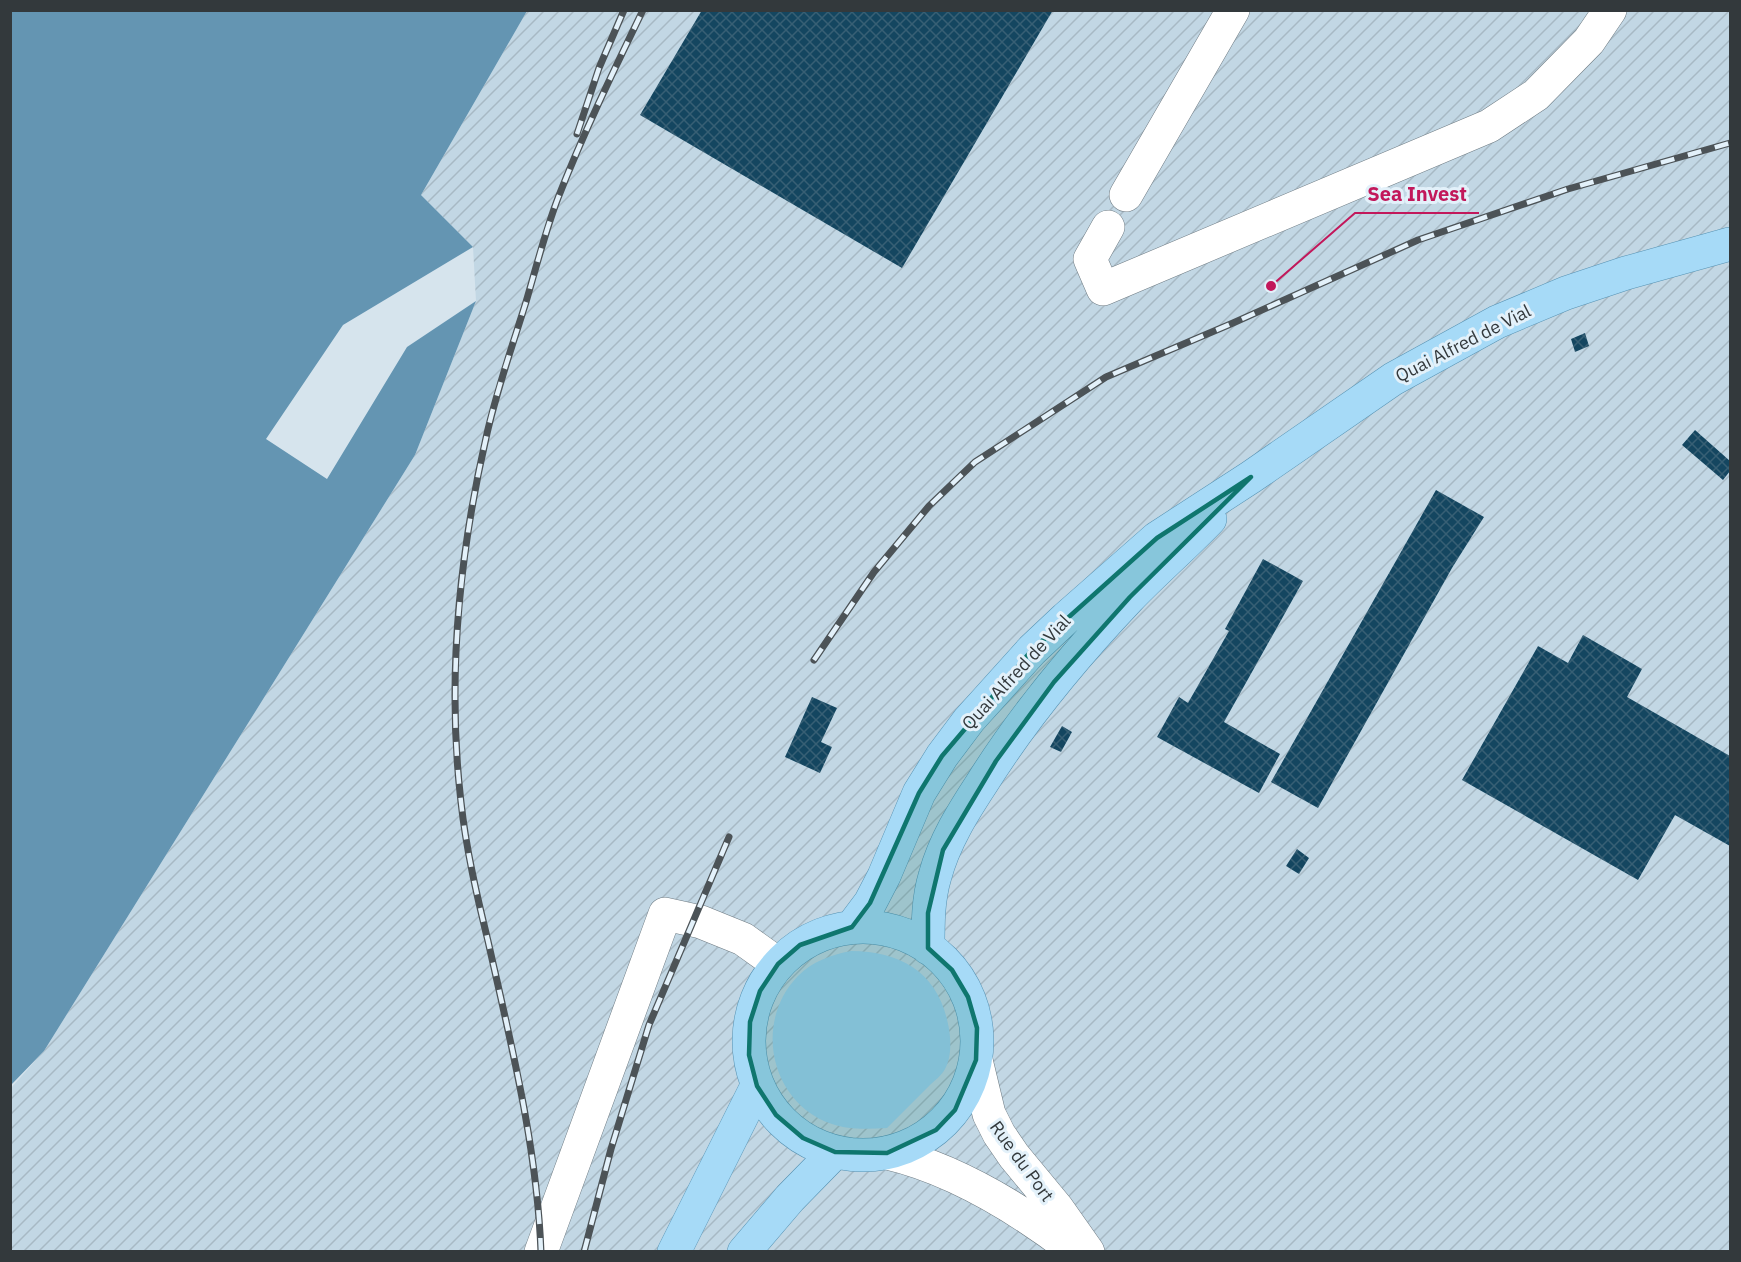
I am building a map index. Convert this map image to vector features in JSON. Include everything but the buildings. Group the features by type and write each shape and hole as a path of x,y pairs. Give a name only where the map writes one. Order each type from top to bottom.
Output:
{"main road":[{"name":"Quai Alfred de Vial","path":"852,927 870,903 884,876 898,839 925,783 956,738 999,686 1066,618 1157,538 1251,477 1393,379 1497,322 1566,293 1626,273 1731,244"},
{"name":"Quai Alfred de Vial","path":"928,948 928,913 934,877 943,850 996,760 1054,682 1083,648 1251,477"},
{"path":"852,927 879,928 905,935 928,948 952,970 968,997 977,1028 976,1060 968,1086 955,1110 936,1130 913,1144 887,1153 861,1156 834,1152 802,1138 776,1115 757,1086 749,1055 750,1022 760,991 778,964 800,945 825,933 852,927"},
{"path":"675,1251 757,1086"},
{"path":"744,1251 834,1152"}],"street":[{"path":"1126,195 1233,10"},
{"path":"1108,227 1090,259 1103,289 1489,126 1536,95 1589,41 1610,10"},
{"path":"541,1251 665,914 701,922 743,939 778,964"},
{"name":"Rue du Port","path":"976,1060 989,1114 999,1134 1089,1251"},
{"name":"Rue du Port","path":"887,1153 917,1160 955,1176 1037,1224 1076,1251"}],"highlighted area":[{"path":"1251,477 1130,597 1054,682 996,761 943,850 928,913 928,948 952,970 968,997 977,1028 976,1060 955,1110 936,1130 887,1153 835,1152 803,1138 776,1115 757,1086 749,1055 750,1022 760,991 778,964 800,945 852,927 870,903 919,793 942,756 1032,650 1157,538"}],"shaded area":[{"path":"11,10 527,11 421,195 473,247 343,325 266,439 327,479 407,347 476,301 415,455 44,1051 11,1085"},
{"path":"527,11 1730,11 1730,1251 11,1252 11,1088 44,1051 415,455 476,301 473,247 421,195"},
{"path":"851,951 886,955 915,968 936,991 948,1024 950,1047 945,1069 887,1128 845,1127 832,1124 811,1113 794,1098 782,1080 775,1059 773,1038 776,1016 784,995 798,976 810,966 829,957"}],"railway":[{"path":"577,134 599,68 624,10"},
{"path":"541,1252 539,1212 522,1095 472,872 463,820 455,711 458,619 477,483 504,370 558,198 588,127 643,10"},
{"path":"814,660 874,572 929,506 975,462 1106,377 1418,240 1568,189 1730,143"},
{"path":"584,1252 611,1149 649,1025 729,837"}],"place":[{"name":"Sea Invest","path":"1271,286"}]}
